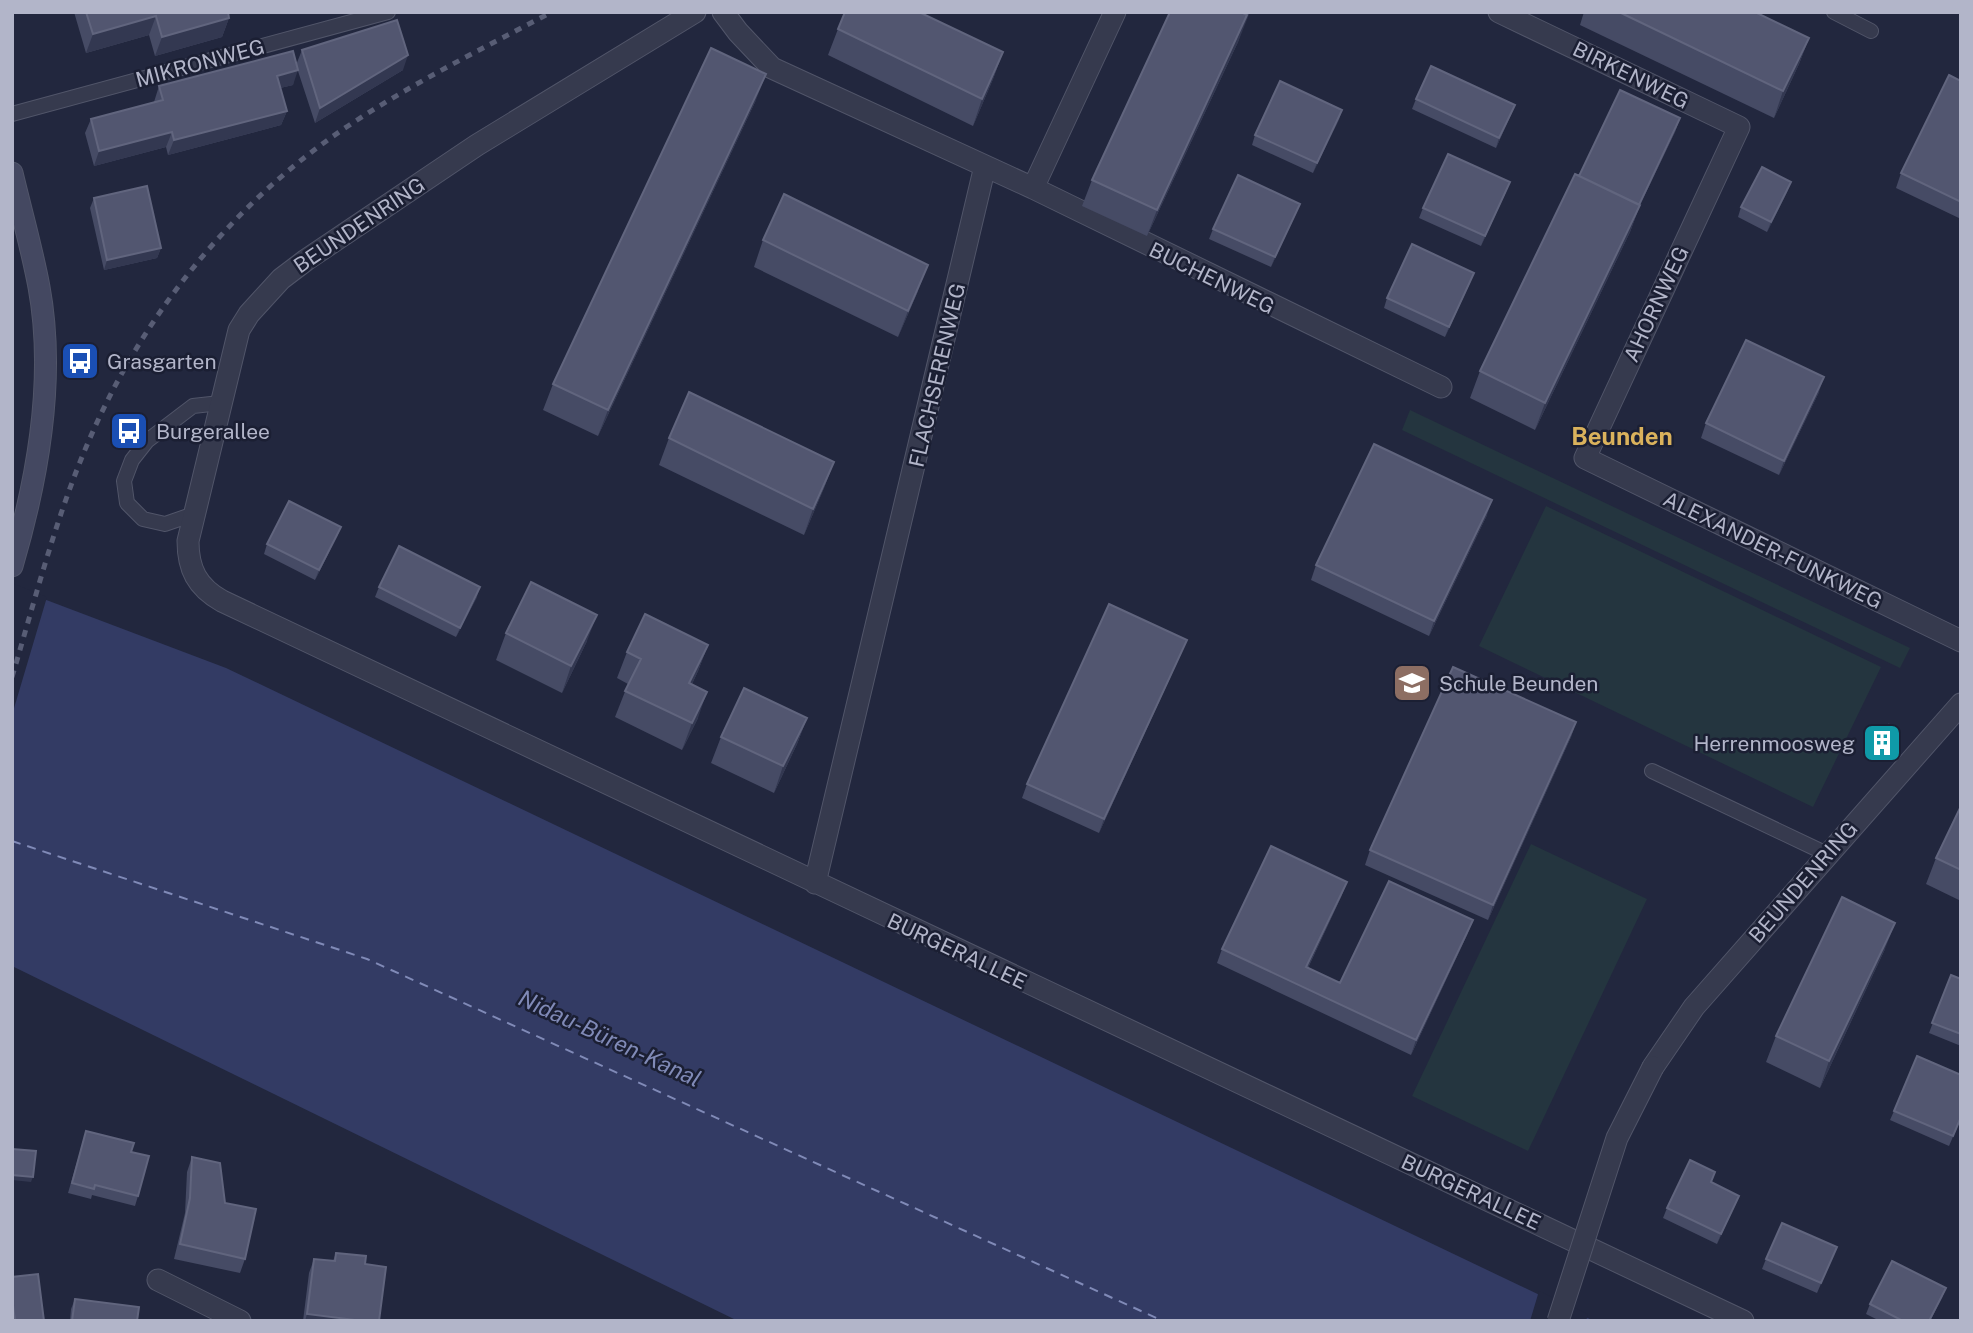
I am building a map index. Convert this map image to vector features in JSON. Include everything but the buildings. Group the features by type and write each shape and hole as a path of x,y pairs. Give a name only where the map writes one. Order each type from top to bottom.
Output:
{"main road":[{"path":"12,173 39,288 45,346 36,471 12,566"}],"street":[{"name":"BEUNDENRING","path":"188,561 194,514 239,330 249,314 281,279 477,145 695,12"},
{"path":"723,12 737,32 772,68 985,166"},
{"path":"1033,188 1115,12"},
{"name":"BIRKENWEG","path":"1499,12 1739,127 1729,151"},
{"name":"AHORNWEG","path":"1585,458 1729,151"},
{"name":"BUCHENWEG","path":"985,166 1203,274 1441,387"},
{"name":"FLACHSERENWEG","path":"815,883 909,496 985,166"},
{"name":"ALEXANDER-FUNKWEG","path":"1585,458 1961,641"},
{"name":"BURGERALLEE","path":"188,561 197,582 222,601 1743,1321"},
{"name":"BEUNDENRING","path":"1558,1321 1617,1138 1653,1067 1694,1007 1961,704"},
{"path":"158,1280 240,1321"}],"lane":[{"name":"MIKRONWEG","path":"12,114 387,12"},
{"path":"1834,12 1871,31"},
{"path":"194,514 165,524 143,519 127,503 124,481 132,460 147,441 193,406 220,403"},
{"path":"1652,771 1827,854"}],"shaded area":[{"path":"1410,410 1910,648 1900,668 1402,430"},
{"path":"1546,506 1881,667 1813,807 1479,646"},
{"path":"1531,844 1647,899 1528,1151 1412,1096"}],"water":[{"name":"Nidau-Büren-Kanal","path":"12,587 226,668 1594,1321 738,1321 12,966"}],"pier":[{"path":"12,583 47,597 12,715"},
{"path":"1539,1291 1588,1314 1586,1321 1530,1321"}],"ferry route":[{"path":"12,841 367,959 1163,1321"}],"railway":[{"path":"12,677 55,531 87,445 134,352 194,266 266,190 348,126 423,81 552,12"}],"place":[{"name":"Grasgarten","path":"80,361"},
{"name":"Burgerallee","path":"129,431"},
{"name":"Schule Beunden","path":"1412,683"},
{"name":"Herrenmoosweg","path":"1882,743"}],"district":[{"name":"Beunden","path":"1622,436"}]}
